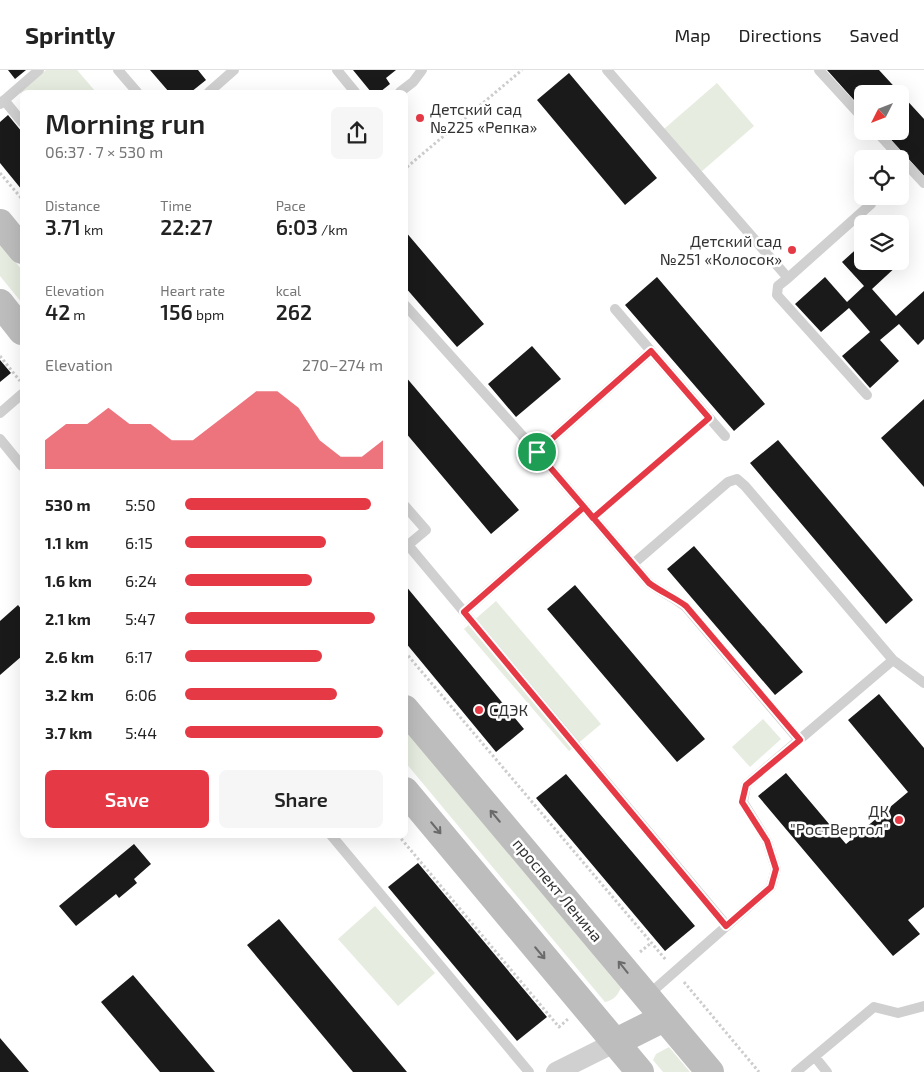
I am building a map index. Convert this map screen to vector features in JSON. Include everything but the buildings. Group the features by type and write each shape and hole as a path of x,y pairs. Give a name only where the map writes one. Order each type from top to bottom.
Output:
{"main road":[{"path":"0,223 20,248"},
{"path":"0,303 20,328"},
{"name":"проспект Ленина","path":"408,713 710,1072"},
{"path":"408,795 640,1072"},
{"path":"616,1042 664,1018"}],"street":[{"path":"556,1072 616,1042"}],"lane":[{"path":"20,120 2,102 39,70"},
{"path":"118,70 135,90"},
{"path":"211,90 234,70"},
{"path":"337,70 353,90"},
{"path":"403,90 413,82 422,70"},
{"path":"607,70 788,278"},
{"path":"819,70 854,108"},
{"path":"884,140 924,183"},
{"path":"867,396 777,295 778,286 870,205"},
{"path":"408,308 537,452 649,583 658,590 676,598 686,606 800,740"},
{"path":"615,309 725,436"},
{"path":"537,452 651,351"},
{"path":"0,413 20,396"},
{"path":"0,439 20,464"},
{"path":"633,564 728,482 737,479 746,486 893,660 924,683"},
{"path":"464,612 584,507"},
{"path":"408,509 426,530 408,544"},
{"path":"408,548 464,612 726,926"},
{"path":"646,996 771,887 776,869 767,841 742,802 746,785 893,660"},
{"path":"334,838 529,1072"},
{"path":"796,1072 874,1007 898,1013 924,1006"},
{"path":"815,1057 828,1072"}],"path":[{"path":"408,166 522,70"},
{"path":"0,173 20,198"},
{"path":"0,356 20,381"},
{"path":"593,518 709,418"},
{"path":"408,656 759,1072"},
{"path":"401,838 559,1027"}],"shaded area":[{"path":"46,70 77,70 94,90 22,90"},
{"path":"717,83 754,126 701,172 664,129"},
{"path":"0,243 20,268 20,301 0,276"},
{"path":"496,601 601,724 569,751 464,629"},
{"path":"763,719 781,739 750,767 732,747"},
{"path":"408,733 621,988 613,999 605,1002 408,766"},
{"path":"375,906 435,973 398,1006 338,939"},
{"path":"669,1047 690,1072 663,1072 653,1060 656,1054"}],"place":[{"name":"Детский сад №225 «Репка»","path":"420,118"},
{"name":"Детский сад №251 «Колосок»","path":"792,250"},
{"name":"СДЭК","path":"479,710"},
{"name":"ДК \"РостВертол\"","path":"899,820"}],"route":[{"path":"537,452 593,518 649,583 658,590 676,598 686,606 800,740 746,785 742,802 767,841 776,869 771,887 726,926 464,612 584,507 593,518 709,418 651,351 537,452"}]}
